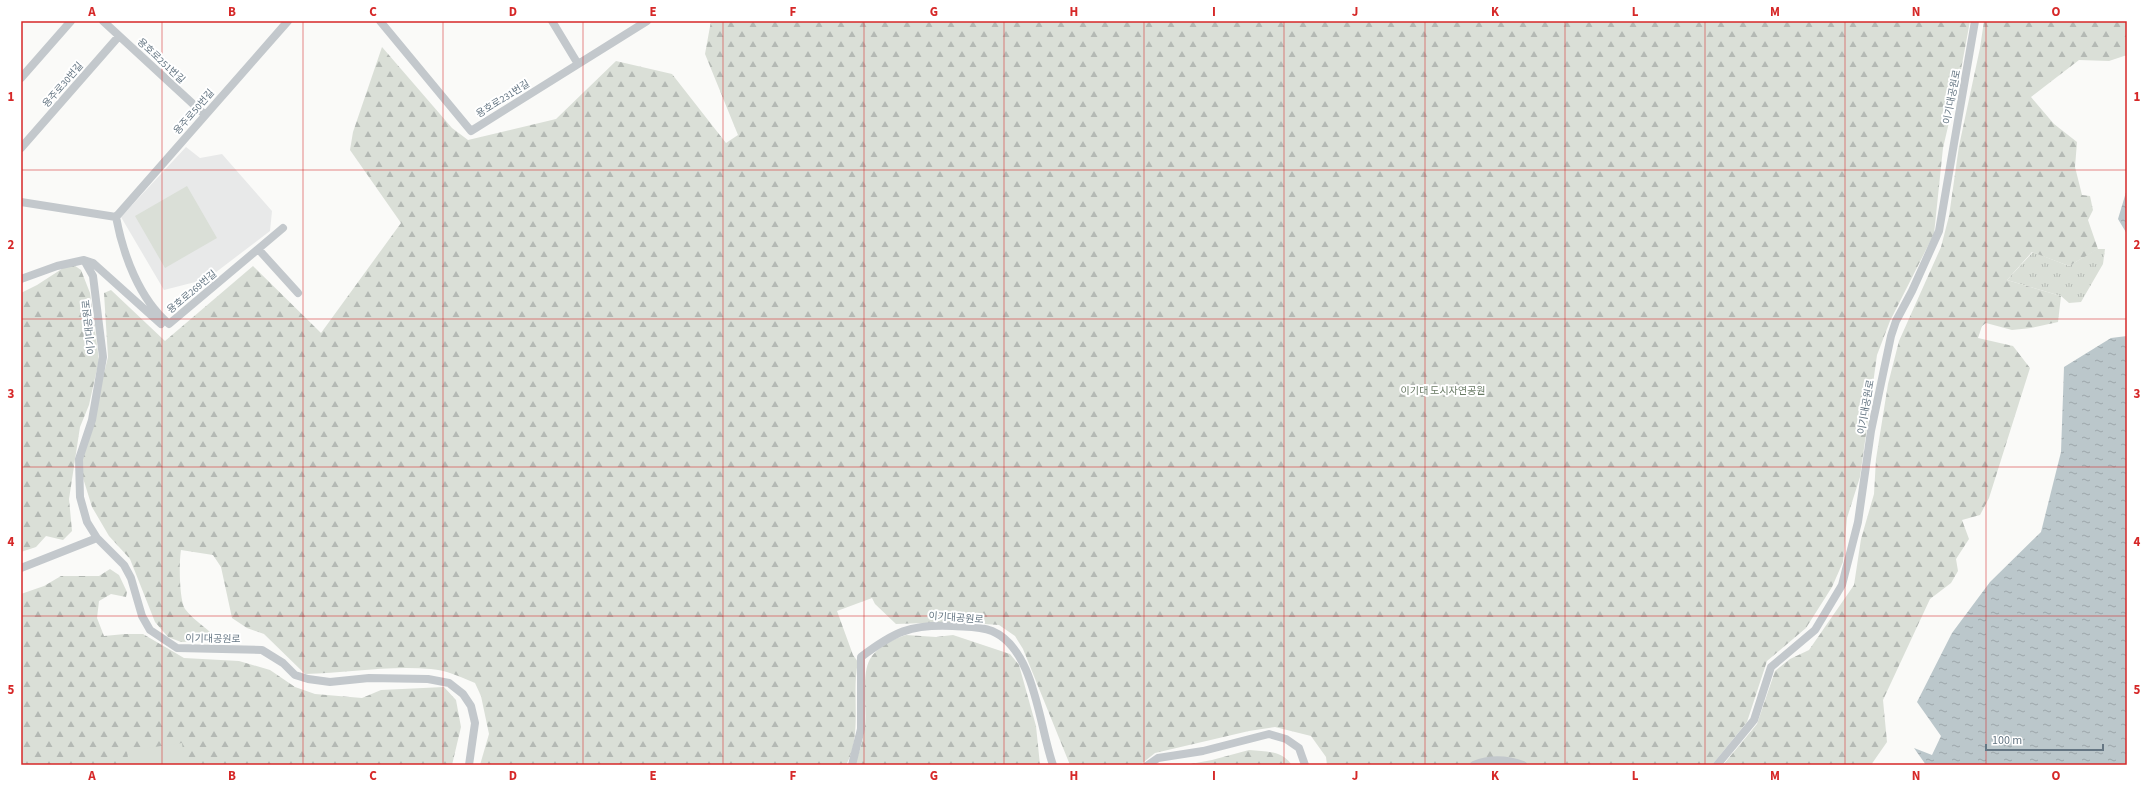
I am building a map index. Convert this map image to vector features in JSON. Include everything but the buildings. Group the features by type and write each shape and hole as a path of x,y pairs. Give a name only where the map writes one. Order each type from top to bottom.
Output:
{"street":[{"path":"21,78 72,21"},
{"name":"용호로251번길","path":"103,21 205,115"},
{"name":"용주로50번길","path":"116,217 288,21"},
{"name":"용호로231번길","path":"380,21 471,131 647,21"},
{"path":"552,21 578,64"},
{"name":"이기대공원로","path":"1717,765 1754,720 1771,667 1815,630 1842,585 1858,522 1871,431 1888,349 1896,321 1939,231 1975,21"},
{"name":"용주로30번길","path":"21,148 119,36"},
{"path":"21,202 116,217"},
{"name":"용호로269번길","path":"116,217 120,242 135,276 159,315 169,324 283,228"},
{"path":"258,250 298,293"},
{"path":"21,280 57,266 84,260 93,263 162,324 169,324"},
{"name":"이기대공원로","path":"84,260 93,276 103,357 92,420 79,458 80,496 87,522 97,538 124,565 131,578 142,616 150,630 177,648 262,650 283,662 295,675 330,682 369,678 428,679 449,683 463,694 471,706 475,722 469,765"},
{"path":"21,568 97,538"},
{"name":"이기대공원로","path":"852,765 861,729 861,657 885,639 917,626 980,628 992,631 1009,641 1018,653 1028,674 1053,765"},
{"path":"1148,765 1158,758 1203,751 1269,734 1286,739 1299,748 1305,765"},
{"path":"1474,765 1492,759 1513,761 1523,765"}],"shaded area":[{"path":"186,147 200,158 222,154 272,211 270,231 207,279 164,290 121,217"}],"green space":[{"name":"이기대 도시자연공원","path":"711,21 1970,21 1960,75 1943,148 1934,234 1890,321 1877,355 1860,477 1847,518 1843,562 1832,587 1806,628 1767,661 1747,722 1712,765 1531,765 1513,759 1472,765 1327,765 1326,757 1311,736 1275,727 1249,731 1155,753 1140,765 1070,765 1023,649 1015,636 999,625 956,622 896,624 875,604 872,598 837,611 853,655 858,662 856,674 854,741 851,754 846,765 480,765 489,734 481,696 475,683 442,671 415,668 305,674 264,634 247,628 232,618 221,567 213,555 181,550 180,563 180,580 183,604 185,609 210,632 211,641 181,642 168,637 155,622 130,559 109,536 92,507 83,478 83,458 108,357 104,293 111,290 165,341 253,266 321,333 401,223 350,150 353,132 382,47 452,128 468,140 556,119 616,61 672,74 726,143 738,135 705,54"},
{"path":"1984,21 2127,21 2127,55 2109,61 2079,60 2031,97 2054,124 2077,142 2075,167 2082,195 2090,196 2093,210 2088,220 2098,249 2069,266 2032,252 2007,280 2061,296 2058,322 2031,328 2012,330 1986,323 1982,326 1978,338 2013,346 2030,368 1989,498 1980,515 1962,520 1969,539 1956,559 1958,571 1951,583 1930,599 1883,700 1887,742 1871,765 1723,765 1757,724 1775,671 1790,659 1809,650 1854,585 1861,539 1874,494 1876,459 1888,384 1899,341 1941,247 1949,216 1959,146 1980,48"},
{"path":"187,186 217,238 165,268 135,216"},
{"path":"2097,249 2105,249 2103,264 2081,302 2069,303 2061,296 2007,280 2033,252 2069,266"},
{"path":"71,263 81,270 90,293 99,360 89,405 80,427 69,499 72,531 63,540 46,536 36,547 21,552 21,293 37,285"},
{"path":"110,569 119,575 127,592 126,597 111,594 99,601 97,618 104,636 143,634 184,658 239,661 270,670 295,687 315,694 362,698 381,690 444,687 456,700 461,727 452,765 21,765 21,594 44,586 61,576 99,576"},
{"path":"906,635 936,637 953,635 1010,654 1019,665 1036,726 1040,765 854,765 861,746 865,726 865,682 867,666 870,659 881,647"},
{"path":"182,743 185,765 129,765 127,751"},
{"path":"1249,750 1278,754 1288,760 1292,765 1185,765 1212,760"}],"water":[{"path":"2127,189 2127,234 2118,219"},
{"path":"2127,336 2127,765 1926,765 1914,748 1932,755 1941,736 1917,702 1952,633 1990,582 2041,532 2061,452 2064,367 2111,338"}]}
